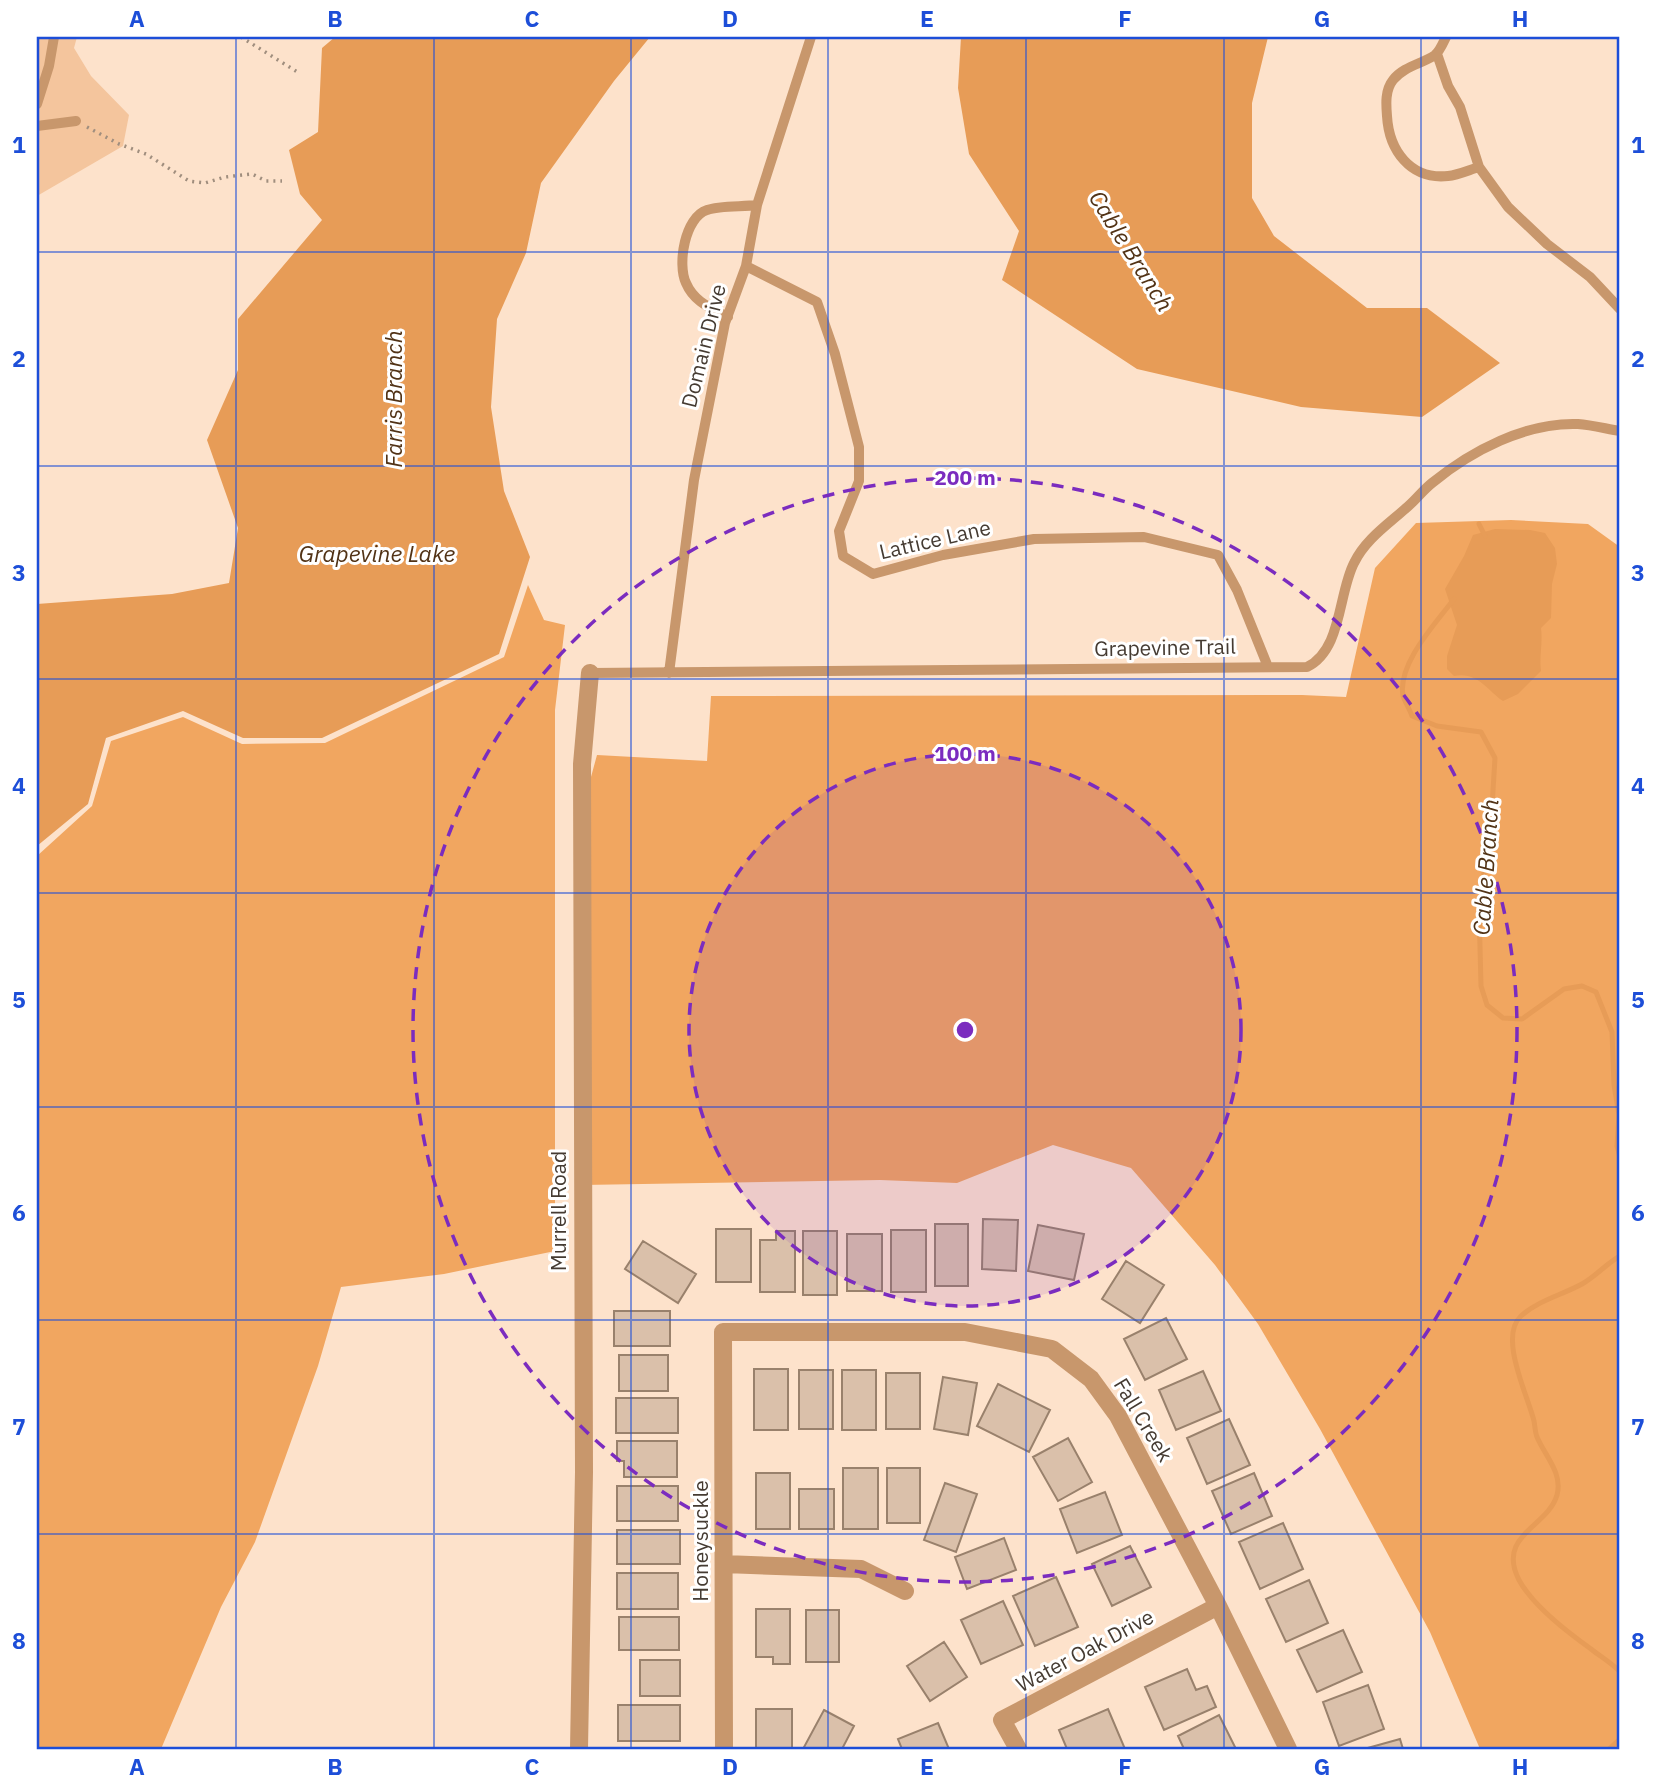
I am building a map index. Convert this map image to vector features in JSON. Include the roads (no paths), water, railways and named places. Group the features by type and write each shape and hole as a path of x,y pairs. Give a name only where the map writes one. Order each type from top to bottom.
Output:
{"street":[{"name":"Murrell Road","path":"579,1749 584,1472 582,764 590,673"},
{"name":"Honeysuckle","path":"723,1332 724,1749"},
{"name":"Fall Creek","path":"723,1332 965,1332 1052,1349 1091,1379 1118,1416 1218,1606 1288,1749"},
{"path":"724,1564 861,1569 905,1591"},
{"name":"Water Oak Drive","path":"1018,1749 1002,1720 1218,1606"}],"lane":[{"path":"37,104 40,82 53,37"},
{"name":"Domain Drive","path":"668,673 694,480 728,317 746,266 757,205 811,37"},
{"path":"1446,37 1437,54 1404,70 1392,80 1386,94 1388,135 1400,156 1415,170 1429,175 1448,176 1479,167"},
{"path":"1437,54 1448,86 1460,107 1479,167 1508,207 1547,244 1590,277 1620,309"},
{"path":"37,125 76,121"},
{"path":"728,317 700,303 685,283 685,241 693,219 707,210 757,205"},
{"name":"Lattice Lane","path":"746,266 817,302 822,315 859,447 859,481 839,531 843,556 873,574 943,555 1034,539 1144,537 1186,546 1217,555 1237,590 1268,667"},
{"name":"Grapevine Trail","path":"590,673 1307,667 1319,661 1331,638 1354,562 1379,530 1430,484 1461,461 1502,439 1547,427 1577,424 1620,431"}],"water":[{"name":"Grapevine Lake","path":"335,37 650,37 614,81 541,183 526,253 497,319 491,407 504,491 530,557 499,654 322,738 243,738 183,711 106,738 88,804 37,846 37,604 172,594 229,583 238,528 207,440 238,370 238,319 322,220 300,194 289,150 318,132 322,48"},
{"path":"961,37 1268,37 1252,103 1252,198 1274,236 1367,308 1427,308 1500,363 1422,417 1301,407 1137,369 1002,280 1019,231 969,154 958,88"},
{"path":"1495,529 1545,533 1555,548 1557,564 1552,584 1551,618 1541,628 1541,671 1518,694 1503,701 1481,682 1469,676 1454,676 1447,669 1447,656 1457,625 1445,589 1473,535"}],"waterway":[{"name":"Cable Branch","path":"1479,524 1485,536"},
{"name":"Cable Branch","path":"1454,599 1412,658 1406,671 1403,696 1412,716 1437,726 1481,732 1495,758 1491,823 1479,907 1481,986 1487,1005 1503,1018 1522,1019 1564,989 1582,986 1596,992 1612,1032 1614,1085 1619,1115 1617,1146 1620,1157"},
{"name":"Cable Branch","path":"1620,1256 1582,1284 1528,1310 1515,1326 1512,1338 1513,1352 1536,1435 1558,1479 1557,1495 1552,1506 1519,1542 1514,1552 1514,1565 1525,1590 1542,1609 1620,1672"},
{"name":"Cable Branch","path":"1609,1749 1620,1739"}],"water label":[{"name":"Farris Branch","path":"394,399"}]}
